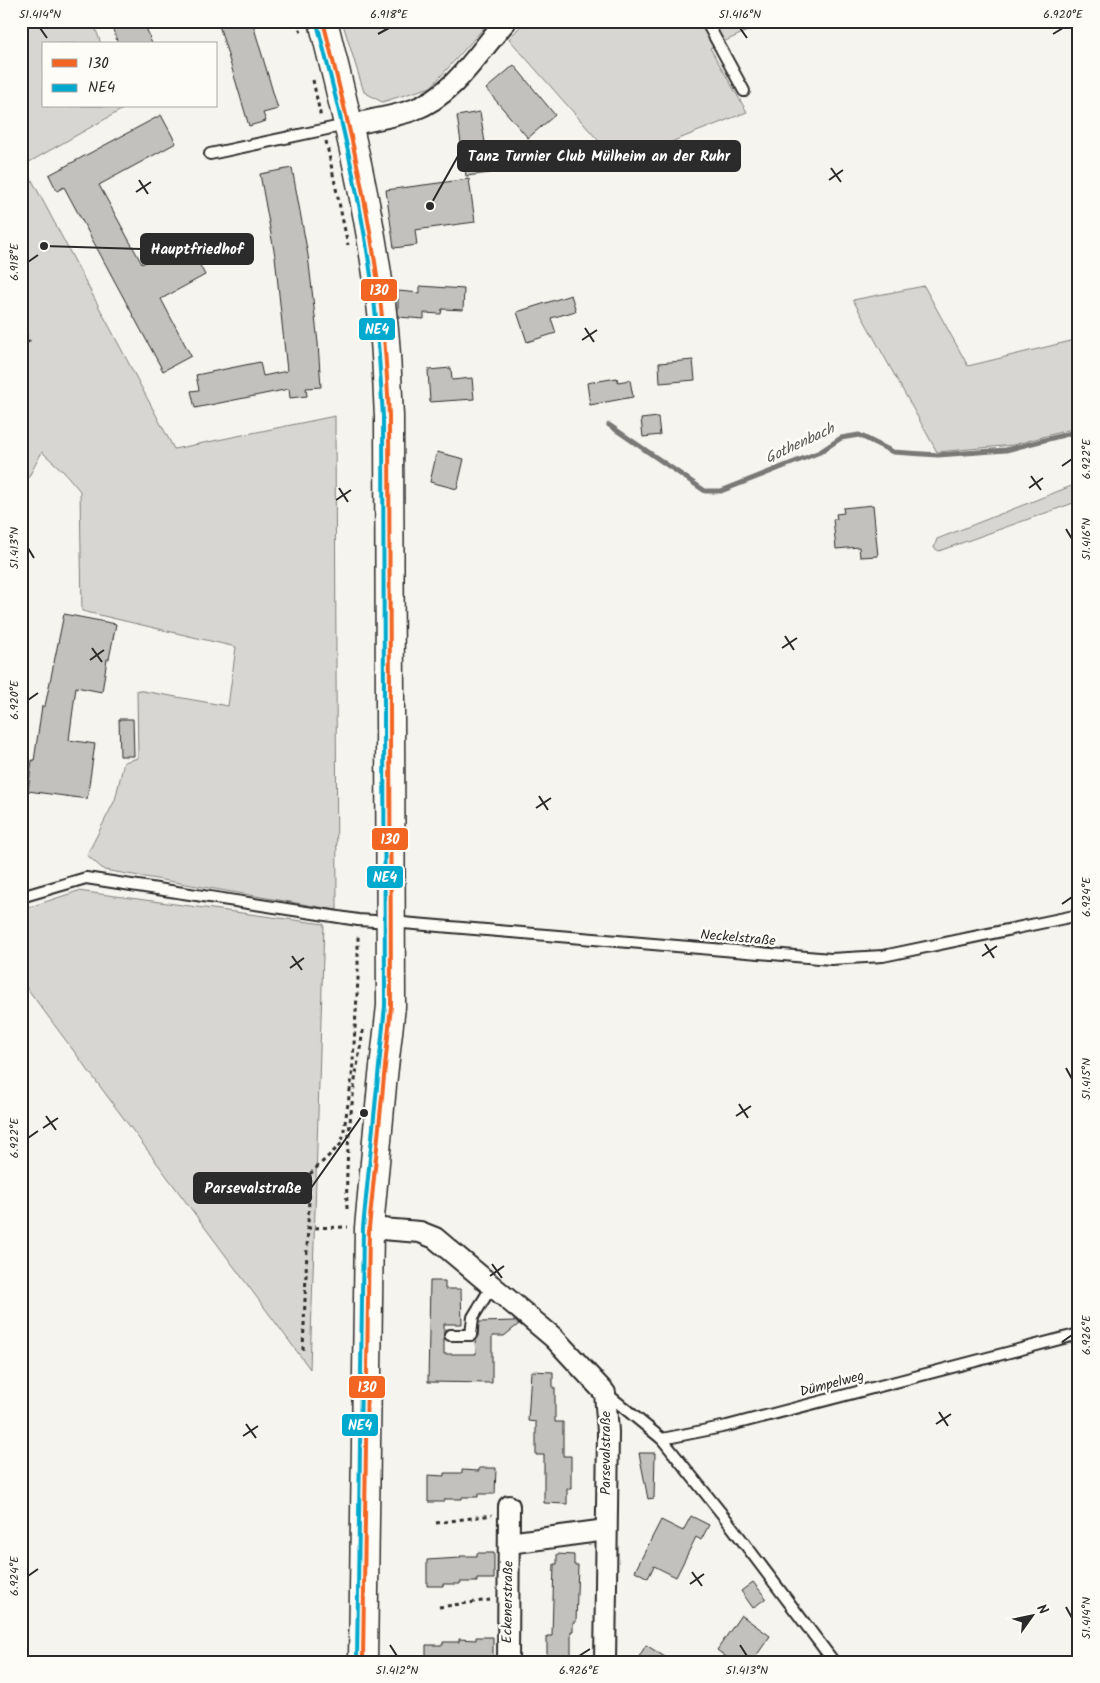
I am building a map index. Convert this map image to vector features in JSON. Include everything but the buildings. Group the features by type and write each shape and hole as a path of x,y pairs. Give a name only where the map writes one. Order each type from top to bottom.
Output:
{"main road":[{"path":"313,30 336,128 370,227 382,312 389,416 391,1006 382,1085 354,1230 363,1662"}],"street":[{"path":"336,128 412,110 439,96 455,82 506,21"},
{"name":"Parsevalstraße","path":"354,1230 420,1232 435,1238 554,1338 605,1393 608,1432 605,1662"},
{"name":"Eckenerstraße","path":"508,1662 509,1510"},
{"name":"Eckenerstraße","path":"509,1543 606,1530"}],"lane":[{"path":"706,21 744,91"},
{"path":"210,154 336,128"},
{"name":"Neckelstraße","path":"21,897 86,878 358,920 832,959 883,956 1079,914"},
{"path":"450,1335 471,1335 473,1317 492,1286"},
{"name":"Dümpelweg","path":"662,1438 727,1426 1079,1334"},
{"path":"605,1393 662,1438 834,1662"}],"path":[{"path":"298,21 313,30"},
{"path":"312,74 336,128 349,248"},
{"path":"21,326 29,341 21,345"},
{"path":"303,1350 310,1174 342,1143 352,1077 358,979 358,920"},
{"path":"307,1228 354,1230 346,1188 357,1066 366,1020"},
{"path":"436,1523 509,1510"},
{"path":"439,1607 508,1597"}],"shaded area":[{"path":"21,21 93,21 100,42 42,42 42,108 123,109 24,165 174,449 335,416 337,910 104,870 87,855 115,800 124,762 138,758 137,690 228,706 236,647 82,611 80,491 64,472 42,452 27,480 21,501"},
{"path":"342,21 490,21 431,87 382,102 364,92"},
{"path":"525,21 769,21 710,48 747,112 618,163 509,39"},
{"path":"924,286 968,366 1079,339 1079,427 1013,445 937,452 853,300"},
{"path":"1079,483 1079,501 939,551 934,548 937,539"},
{"path":"78,891 324,924 310,1369 21,980 21,910"}],"waterway":[{"name":"Gothenbach","path":"609,425 705,491 721,491 820,452 841,438 859,435 893,452 938,455 1006,450 1079,431"}],"transit line":[{"name":"130","path":"323,21 354,151 373,250 384,333 389,416 391,1006 369,1228 363,1662"},
{"name":"NE4","path":"317,23 348,152 367,250 376,317 383,416 385,1006 363,1228 357,1662"}],"place":[{"name":"Tanz Turnier Club Mülheim an der Ruhr","path":"430,206"},
{"name":"Hauptfriedhof","path":"44,246"},
{"name":"Parsevalstraße","path":"364,1113"}]}
